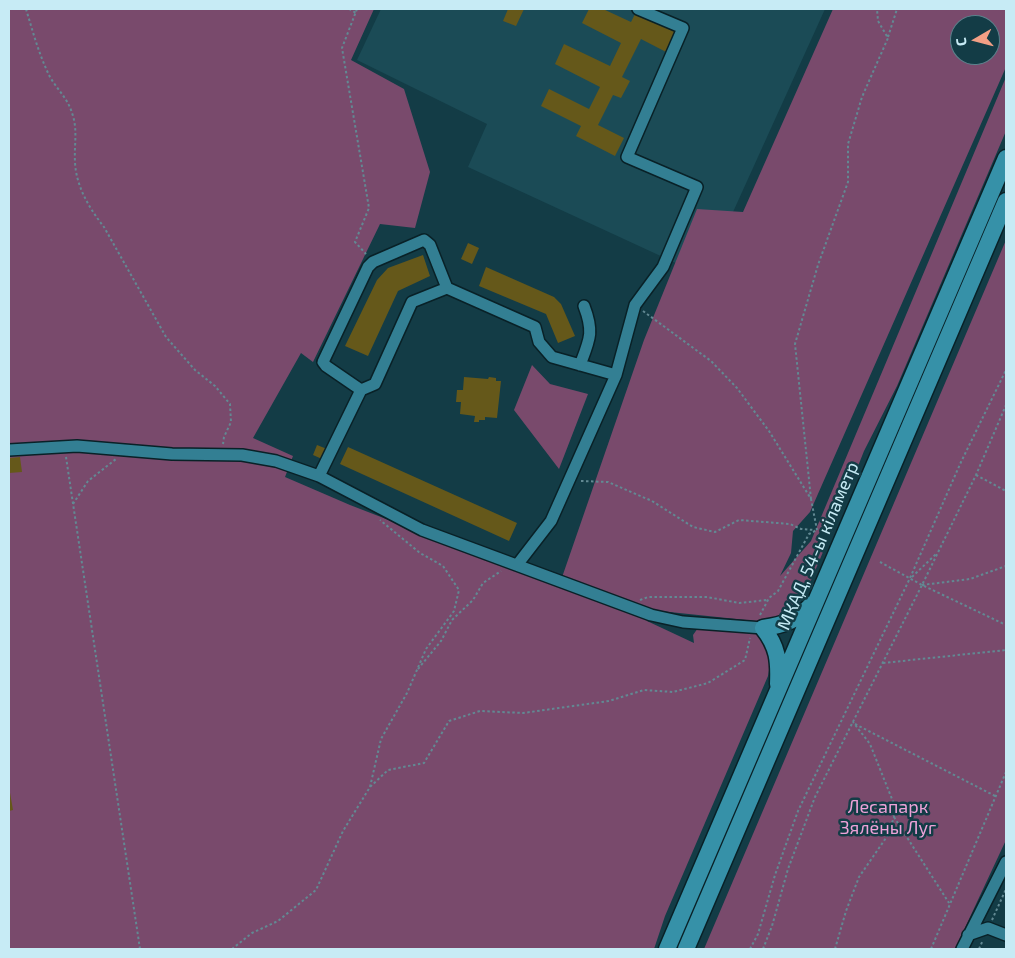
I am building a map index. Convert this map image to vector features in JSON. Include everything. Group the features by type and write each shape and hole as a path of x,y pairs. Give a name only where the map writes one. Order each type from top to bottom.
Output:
{"highway":[{"name":"МКАД, 54-ы кіламетр","path":"667,949 1006,158"},
{"name":"МКАД, 54-ы кіламетр","path":"686,949 1006,201"},
{"path":"758,628 779,626 793,621 819,597"},
{"path":"758,628 771,638 776,650 779,669 778,689"}],"street":[{"path":"513,563 552,521 616,375 635,305 663,267 697,187 627,157 683,28 638,9"},
{"path":"361,390 323,362 368,267 373,262 424,240 430,245 447,288 535,327 540,342 552,357 616,375"},
{"path":"319,476 361,390 375,384 412,302 447,288"},
{"path":"580,365 589,342 590,323 584,306"},
{"path":"9,450 65,446 172,454 222,454 260,457 319,476 422,530 651,615 676,621 758,628"},
{"path":"962,949 1006,862"},
{"path":"968,935 988,928 1006,935"}],"path":[{"path":"26,9 42,59 73,113 76,130 74,161 76,179 92,211 104,227 166,337 195,370 215,386 230,404 231,422 224,436 222,454"},
{"path":"349,9 356,13"},
{"path":"357,9 342,48 369,208 355,242 366,254"},
{"path":"877,9 878,21 888,38"},
{"path":"818,530 811,499 795,344 818,264 848,182 848,144 862,97 888,38 897,9"},
{"path":"635,305 711,361 737,388 770,431 811,499"},
{"path":"750,949 758,934 775,875 798,811 910,578 961,462 1006,370"},
{"path":"763,949 772,926 788,869 815,797 976,475 1006,405"},
{"path":"65,446 140,949"},
{"path":"73,504 88,481 116,459"},
{"path":"976,475 1006,491"},
{"path":"570,481 608,482 652,500 693,527 715,532 739,520 790,524 801,529 818,530"},
{"path":"370,787 381,739 408,692 426,650 454,611 459,590 443,566 420,553 376,517"},
{"path":"232,949 252,933 278,922 316,890 343,831 370,787 388,770 424,763 449,721 480,711 524,713 609,701 644,690 673,692 708,683 745,660 768,600 778,591 809,534 818,530"},
{"path":"910,578 937,553"},
{"path":"880,562 922,585 1006,625"},
{"path":"416,673 441,641 452,620 473,600 483,583 513,563"},
{"path":"922,585 970,579 1006,566"},
{"path":"624,605 648,597 707,597 739,603 768,600"},
{"path":"884,662 1006,650"},
{"path":"853,722 997,797"},
{"path":"836,949 846,912 859,877 888,835 894,817 894,804 870,744 853,722"},
{"path":"931,949 1006,772"},
{"path":"894,817 950,903"},
{"path":"988,928 1006,889"}],"shaded area":[{"path":"381,9 825,9 704,276 468,167 487,124 357,60"}],"green space":[{"path":"9,9 374,9 351,60 404,89 430,172 415,228 380,224 313,362 301,353 253,438 293,456 285,477 350,505 559,586 644,340 697,209 743,212 833,9 1006,9 1006,67 810,512 793,531 791,553 780,576 811,541 1006,77 1006,131 897,386 864,451 832,532 823,527 818,535 828,540 805,595 790,613 765,622 641,609 647,621 694,643 693,635 698,628 757,633 764,643 770,664 768,676 665,916 654,949 9,949"},
{"name":"Лесапарк Зялёны Луг","path":"1006,240 1006,840 955,949 704,949"},
{"path":"532,365 550,384 588,394 559,469 514,410"}],"building":[{"path":"508,9 524,9 516,26 503,21"},
{"path":"589,9 603,9 631,22 636,12 678,33 668,53 641,39 622,77 630,81 621,98 613,95 598,125 624,138 615,156 576,136 581,126 541,106 549,89 589,109 600,87 555,64 564,44 610,66 621,43 582,23"},
{"path":"468,243 479,248 472,264 461,259"},
{"path":"423,255 430,276 398,291 368,356 345,346 377,280 388,268"},
{"path":"486,267 554,297 561,304 575,336 558,343 546,314 479,286"},
{"path":"464,377 488,379 489,377 496,378 496,381 501,381 497,418 485,417 485,420 474,422 475,416 460,414 461,402 456,402 457,390 463,390"},
{"path":"317,445 327,449 322,459 313,455"},
{"path":"348,447 517,523 509,541 340,464"},
{"path":"20,457 22,472 9,473 9,458"},
{"path":"9,787 13,810 9,811"}]}
